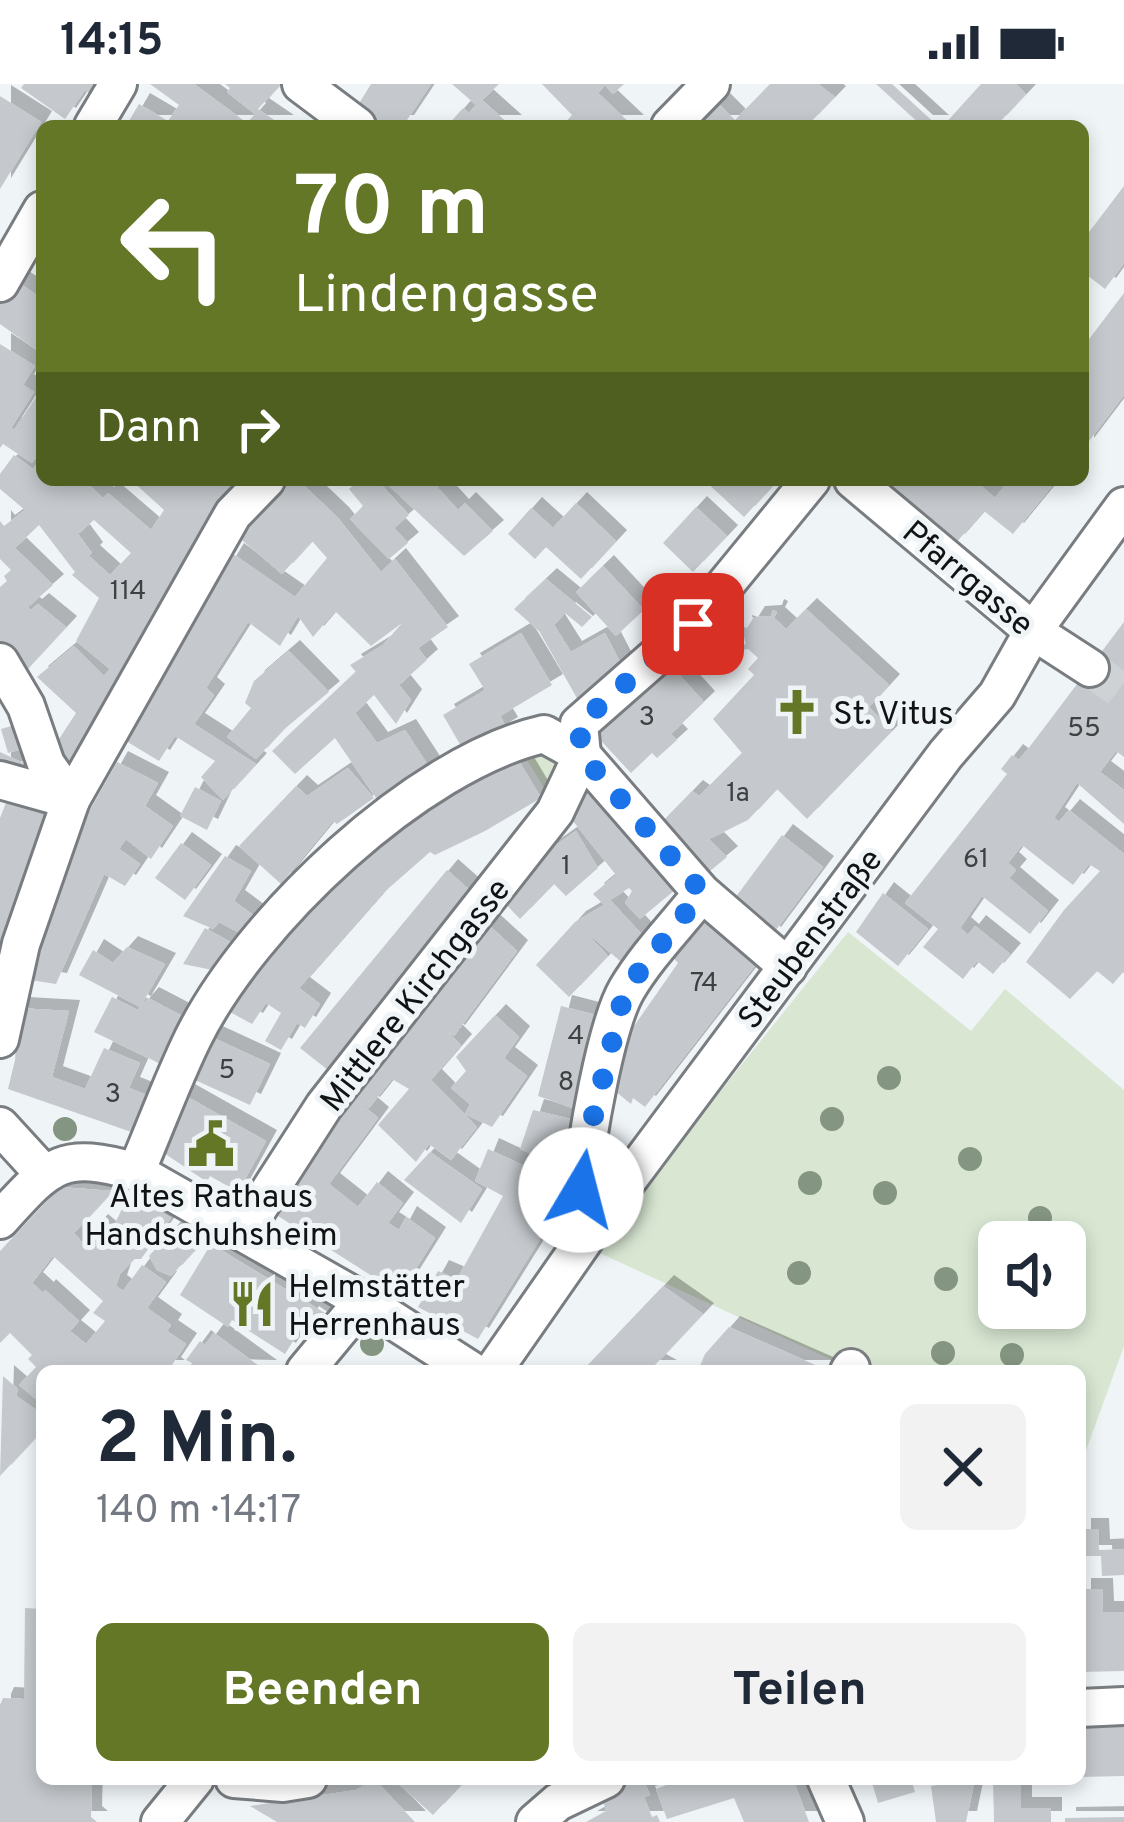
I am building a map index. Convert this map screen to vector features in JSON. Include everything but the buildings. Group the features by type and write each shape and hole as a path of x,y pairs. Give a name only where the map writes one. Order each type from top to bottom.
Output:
{"street":[{"path":"96,120 118,84"},
{"path":"301,84 349,120"},
{"path":"676,120 711,84"},
{"path":"0,284 36,221"},
{"path":"0,1039 21,944 71,800 233,514 260,486"},
{"name":"Mittlere Kirchgasse","path":"243,1232 324,1106 554,812 582,755 579,724 693,624 806,486"},
{"name":"Pfarrgasse","path":"860,486 1033,631 1090,668"},
{"name":"Steubenstraße","path":"497,1365 601,1216 946,754 997,695 1033,631 1124,506"},
{"path":"0,662 26,706 46,764 71,800"},
{"path":"136,1172 206,1016 230,978 324,868 403,802 515,740 544,734 582,755 702,892 788,967"},
{"path":"0,780 71,800"},
{"path":"601,1216 581,1190 585,1150 611,1034 625,990 702,892"},
{"path":"0,1126 44,1174"},
{"path":"0,1220 44,1174 61,1164 88,1161 136,1172 363,1301 463,1365"},
{"path":"314,1361 363,1301"},
{"path":"1086,1708 1124,1706"},
{"path":"160,1822 190,1785"},
{"path":"535,1822 558,1802 593,1785"},
{"path":"829,1785 845,1822"}],"green space":[{"path":"553,750 570,758 549,796 524,755"},
{"path":"848,932 971,1031 1005,989 1124,1090 1124,1346 1086,1450 1086,1365 843,1365 593,1250"}],"tunnel":[{"path":"1090,668 1124,693"}],"place":[{"name":"St. Vitus","path":"797,712"},
{"name":"Altes Rathaus Handschuhsheim","path":"211,1144"},
{"name":"Helmstätter Herrenhaus","path":"252,1304"}],"route":[{"path":"581,1190 585,1150 625,990 702,892 582,755 579,724 693,624"}]}
